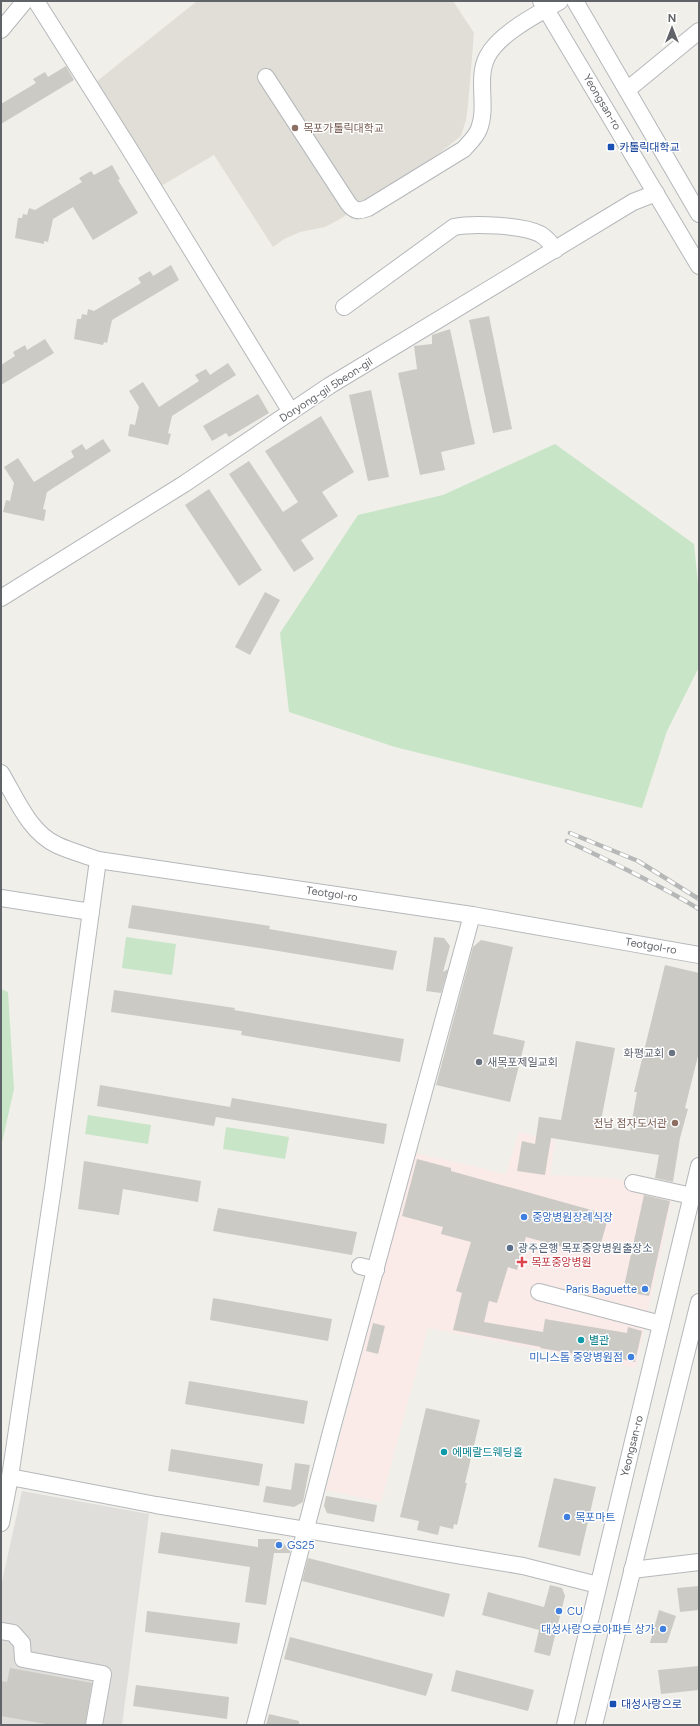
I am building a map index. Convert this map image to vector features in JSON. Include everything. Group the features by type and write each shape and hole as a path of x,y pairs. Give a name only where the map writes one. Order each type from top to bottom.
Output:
{"street":[{"path":"1,30 25,1"},
{"path":"36,1 127,145 291,412"},
{"path":"266,77 352,209 357,211 361,210 368,208 464,149 479,129 482,112 482,73 488,56 506,36 543,5 560,1"},
{"path":"575,1 699,214"},
{"name":"Yeongsan-ro","path":"543,5 699,266"},
{"path":"627,90 699,31"},
{"path":"671,165 699,195"},
{"name":"Doryong-gil 5beon-gil","path":"1,598 184,484 329,386 633,202 656,193"},
{"path":"344,307 454,227 475,225 522,229 539,233 548,239 555,250"},
{"name":"Teotgol-ro","path":"1,773 24,812 35,828 44,837 57,845 98,860 472,915 699,955"},
{"path":"1,1522 10,1477 52,1196 98,860"},
{"path":"1,898 90,912"},
{"path":"255,1725 306,1529 472,915"},
{"name":"Yeongsan-ro","path":"565,1725 699,1166"},
{"path":"633,1183 692,1196"},
{"path":"360,1266 376,1270"},
{"path":"539,1292 661,1324"},
{"path":"594,1725 699,1302"},
{"path":"10,1477 156,1505 523,1566 598,1585"},
{"path":"632,1570 699,1562"},
{"path":"1,1631 13,1633 22,1644 23,1659 103,1674 94,1725"}],"shaded area":[{"name":"목포가톨릭대학교","path":"197,1 453,1 474,33 468,105 466,120 461,136 437,155 340,219 325,227 300,232 284,239 273,247 214,155 161,186 96,82"},
{"name":"목포중앙병원","path":"519,1132 555,1141 550,1175 610,1178 674,1189 636,1368 428,1328 381,1502 326,1490 403,1197 416,1153 506,1174"},
{"path":"22,1491 149,1514 122,1725 1,1725 1,1586"}],"green space":[{"path":"555,444 694,544 699,593 699,667 667,731 642,808 395,747 289,712 280,633 358,515 443,495"},
{"path":"126,937 176,944 172,975 122,968"},
{"path":"1,989 8,992 14,1089 1,1147"},
{"path":"88,1115 151,1125 148,1144 85,1134"},
{"path":"226,1127 289,1137 285,1159 223,1149"}],"building":[{"path":"66,66 74,80 1,124 1,104 36,83 33,79 45,72 48,77"},
{"path":"112,165 120,179 118,180 138,213 93,240 73,207 53,219 48,242 44,241 44,244 15,238 18,218 22,218 23,214 27,215 29,208 35,210 82,182 79,178 91,171 94,175"},
{"path":"171,265 179,280 112,320 107,343 104,342 103,345 74,339 77,319 81,319 82,314 87,315 88,309 94,311 141,283 138,278 150,271 153,276"},
{"path":"489,316 512,429 493,433 469,320"},
{"path":"450,329 475,444 441,452 445,470 420,475 398,373 417,369 414,346 432,344 432,335"},
{"path":"45,339 54,353 1,385 1,365 15,356 13,352 25,345 27,350"},
{"path":"228,363 236,375 172,416 168,433 171,434 168,445 128,436 130,424 135,425 139,407 129,391 143,382 159,407 199,381 195,375 206,369 210,375"},
{"path":"371,390 389,477 368,481 349,395"},
{"path":"258,394 269,413 229,437 226,433 212,441 203,426"},
{"path":"321,416 354,472 322,492 338,516 301,540 314,559 294,572 229,474 249,461 283,512 298,502 265,451"},
{"path":"103,439 111,451 47,492 43,509 46,510 44,521 3,512 6,500 10,501 14,483 4,467 18,458 34,482 74,457 71,451 82,444 86,450"},
{"path":"209,489 262,570 239,586 185,505"},
{"path":"265,592 280,600 250,655 235,647"},
{"path":"132,905 270,926 269,929 397,951 393,970 128,928"},
{"path":"434,937 444,938 450,946 443,972 448,969 441,993 426,991"},
{"path":"481,940 513,947 493,1034 525,1041 510,1102 436,1085 473,947"},
{"path":"665,965 699,973 699,1052 685,1108 688,1109 680,1138 673,1182 655,1178 659,1155 551,1138 545,1175 517,1171 522,1141 535,1144 539,1117 561,1120 576,1041 615,1048 600,1126 630,1131 637,1092 634,1092"},
{"path":"114,990 235,1008 234,1010 404,1039 400,1062 241,1035 242,1031 111,1012"},
{"path":"100,1085 230,1107 232,1098 387,1124 384,1144 216,1117 214,1126 97,1106"},
{"path":"417,1159 451,1168 451,1171 609,1215 599,1250 586,1247 585,1253 526,1237 517,1270 508,1267 497,1303 489,1301 484,1322 543,1332 545,1319 627,1333 628,1327 642,1331 635,1362 617,1358 616,1361 540,1348 541,1347 453,1330 462,1293 456,1291 471,1242 441,1234 443,1227 402,1216"},
{"path":"84,1161 201,1181 198,1202 123,1189 119,1215 78,1209"},
{"path":"644,1195 670,1201 649,1296 627,1292 625,1282"},
{"path":"218,1208 357,1232 352,1255 213,1231"},
{"path":"213,1298 332,1319 328,1341 210,1320"},
{"path":"373,1323 385,1326 378,1354 366,1351"},
{"path":"189,1381 308,1401 304,1424 185,1404"},
{"name":"에메랄드웨딩홀","path":"426,1408 480,1420 457,1525 454,1524 453,1529 440,1526 438,1535 417,1530 419,1521 400,1517"},
{"path":"171,1449 263,1464 259,1486 168,1471"},
{"path":"295,1463 310,1465 303,1502 294,1507 263,1502 266,1486 291,1490"},
{"name":"목포마트","path":"554,1478 596,1487 580,1556 538,1547"},
{"path":"326,1496 377,1505 374,1522 327,1513 324,1506"},
{"path":"161,1532 258,1547 258,1539 280,1539 290,1553 274,1553 266,1605 245,1602 250,1567 158,1553"},
{"path":"308,1558 450,1594 444,1617 302,1581"},
{"path":"550,1585 562,1588 565,1596 550,1656 534,1652 539,1630 482,1615 488,1592 544,1607"},
{"path":"699,1586 699,1610 680,1612 677,1588"},
{"name":"대성사랑으로아파트 상가","path":"659,1610 676,1616 667,1643 650,1643"},
{"path":"147,1611 240,1623 237,1644 145,1632"},
{"path":"290,1637 433,1674 426,1696 284,1659"},
{"path":"699,1666 699,1690 661,1694 658,1670"},
{"path":"10,1668 92,1683 85,1725 51,1725 1,1716 1,1681 7,1682"},
{"path":"456,1670 534,1690 528,1711 451,1691"},
{"path":"136,1685 229,1697 227,1719 133,1706"},
{"path":"269,1714 299,1721 299,1725 266,1725"}],"railway":[{"path":"570,833 638,861 699,899"},
{"path":"567,841 617,865 683,899 699,909"}],"place":[{"name":"목포가톨릭대학교","path":"295,128"},
{"name":"카톨릭대학교","path":"611,147"},
{"name":"화평교회","path":"672,1053"},
{"name":"새목포제일교회","path":"479,1062"},
{"name":"전남 점자도서관","path":"675,1123"},
{"name":"중앙병원장례식장","path":"524,1217"},
{"name":"광주은행 목포중앙병원출장소","path":"510,1248"},
{"name":"목포중앙병원","path":"522,1262"},
{"name":"Paris Baguette","path":"645,1289"},
{"name":"별관","path":"581,1340"},
{"name":"미니스톱 중앙병원점","path":"631,1357"},
{"name":"에메랄드웨딩홀","path":"444,1452"},
{"name":"목포마트","path":"567,1517"},
{"name":"GS25","path":"279,1545"},
{"name":"CU","path":"559,1611"},
{"name":"대성사랑으로아파트 상가","path":"663,1629"},
{"name":"대성사랑으로","path":"613,1704"}]}
